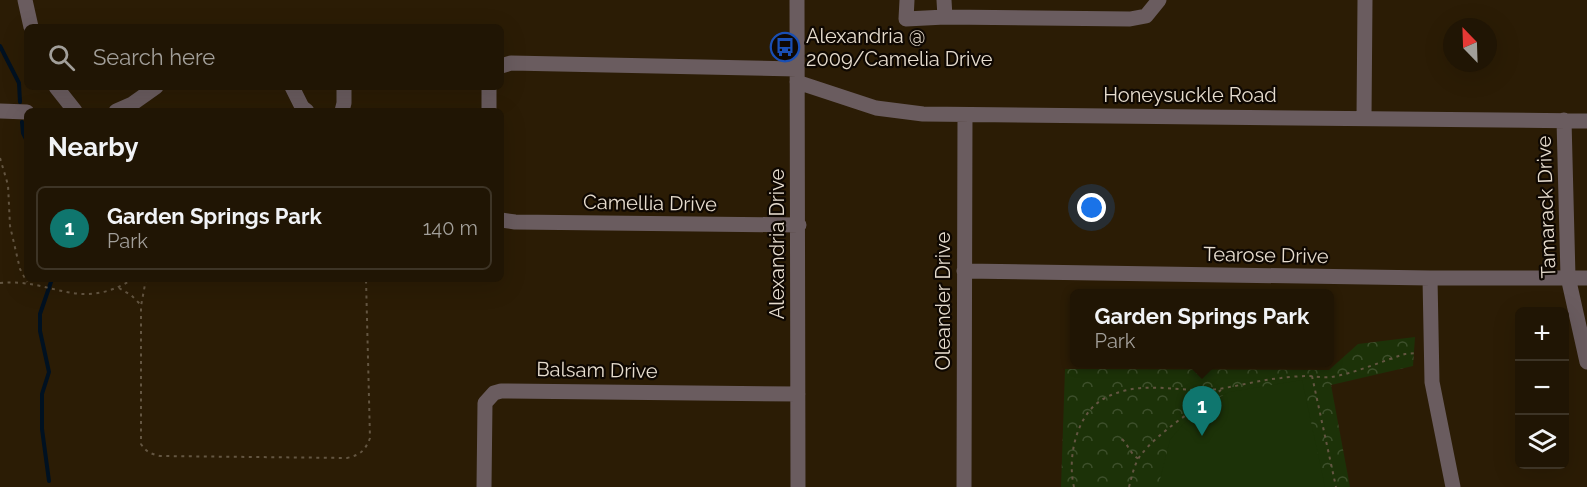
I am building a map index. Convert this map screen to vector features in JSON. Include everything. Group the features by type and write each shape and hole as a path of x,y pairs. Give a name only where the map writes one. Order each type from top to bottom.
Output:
{"street":[{"path":"25,0 30,24"},
{"name":"Alexandria Drive","path":"797,0 798,487"},
{"path":"907,0 906,19 945,17 1130,19 1146,16 1159,0"},
{"path":"945,0 945,17"},
{"path":"1364,118 1365,0"},
{"path":"504,65 511,63 797,76"},
{"name":"Honeysuckle Road","path":"797,76 876,108 923,114 1587,121"},
{"path":"58,90 73,108"},
{"path":"123,108 152,90"},
{"path":"294,90 303,108"},
{"path":"342,108 344,90"},
{"path":"489,90 489,108"},
{"path":"0,111 24,112"},
{"name":"Oleander Drive","path":"964,487 965,115"},
{"name":"Tamarack Drive","path":"1564,120 1568,277 1587,362"},
{"name":"Camellia Drive","path":"504,220 799,225"},
{"name":"Tearose Drive","path":"964,271 1587,278"},
{"path":"1430,278 1432,382 1453,487"},
{"name":"Balsam Drive","path":"484,487 485,403 494,393 501,391 798,394"}],"path":[{"path":"0,158 8,185 11,233 24,276"},
{"path":"0,283 27,282 72,294 88,295 119,288 128,282"},
{"path":"145,282 141,306 141,444 150,454 347,459 359,455 366,449 370,438 366,282"},
{"path":"119,288 131,295 141,306"},
{"path":"1074,487 1072,479 1074,449 1079,429 1091,407 1104,398 1121,391 1148,387 1216,389 1280,378 1312,376 1330,378 1405,354 1431,351"},
{"path":"1312,376 1336,487"},
{"path":"1129,487 1138,459 1178,421 1224,388"},
{"path":"1122,440 1127,444 1132,455 1138,459"}],"green space":[{"path":"1415,337 1413,366 1331,385 1350,487 1061,487 1065,369 1329,370 1358,344"},
{"path":"1302,380 1325,487 1158,487 1170,440 1183,424 1206,405 1229,392"}],"waterway":[{"path":"0,46 19,83 20,102"},
{"path":"22,122 24,135"},
{"path":"49,481 42,429 42,394 49,372 40,331 40,314 51,282"}],"place":[{"name":"Alexandria @ 2009/Camelia Drive","path":"785,47"},
{"name":"Garden Springs Park","path":"1202,436"}]}
